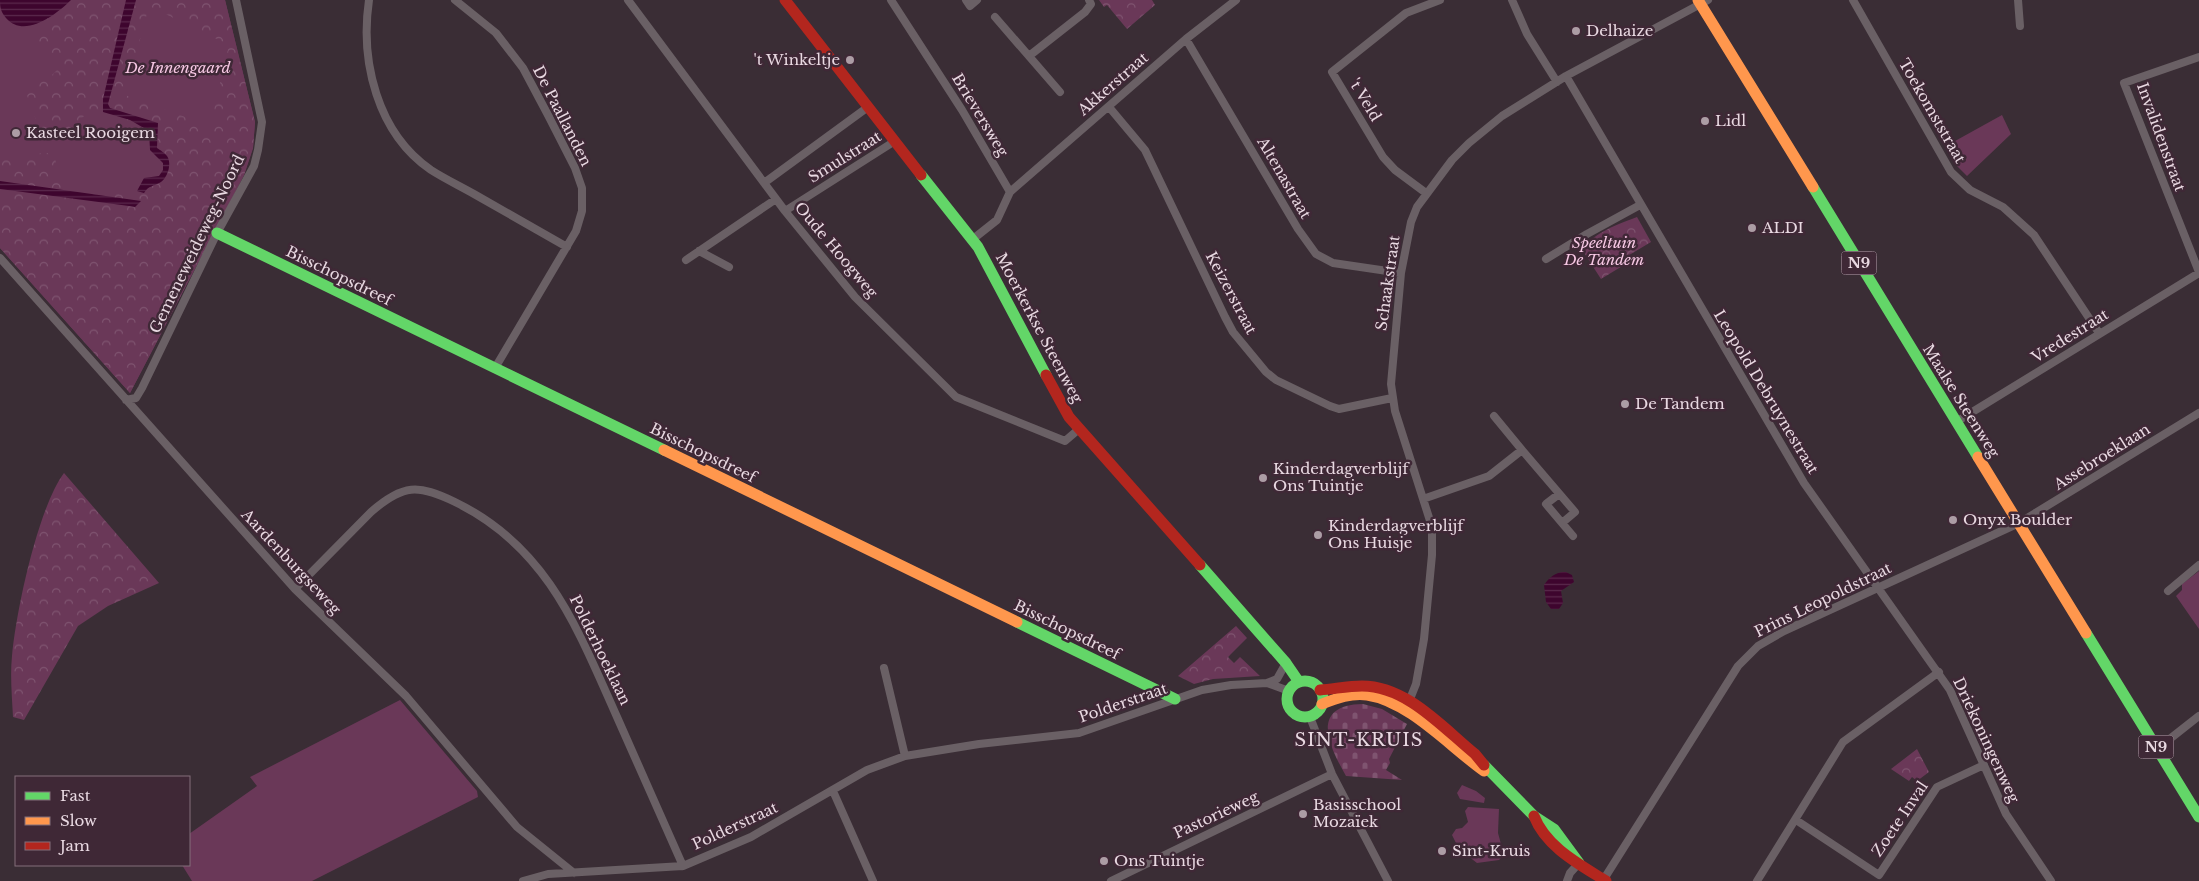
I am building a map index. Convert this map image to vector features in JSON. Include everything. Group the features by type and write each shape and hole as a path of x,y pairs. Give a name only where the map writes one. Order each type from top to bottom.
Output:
{"street":[{"name":"Gemeneweideweg-Noord","path":"126,400 136,398 142,388 217,233 254,166 262,122 236,0"},
{"path":"369,0 366,22 367,56 379,100 391,126 408,148 430,169 566,247"},
{"name":"De Paallanden","path":"455,0 496,33 523,68 575,168 582,188 582,211 576,231 495,368"},
{"name":"Oude Hoogweg","path":"628,0 785,211 855,297 956,397 1065,440 1079,429"},
{"name":"Moerkerkse Steenweg","path":"785,0 972,239 992,270 1049,382 1079,429 1286,663 1299,682"},
{"name":"Brieversweg","path":"891,0 962,110 1010,192"},
{"path":"966,0 970,6 977,0"},
{"path":"1029,56 1084,12 1091,4 1089,0"},
{"name":"Akkerstraat","path":"1010,192 1109,107 1225,3 1236,0"},
{"name":"'t Veld","path":"1426,192 1395,170 1383,157 1332,72 1406,13 1440,0"},
{"path":"1512,0 1527,34 1557,82"},
{"name":"Toekomststraat","path":"1853,0 1951,172 1970,190 2003,207 2034,235 2099,334"},
{"path":"2018,0 2020,26"},
{"name":"Schaakstraat","path":"1408,705 1420,667 1432,555 1432,527 1392,398 1391,370 1401,273 1411,222 1426,192 1469,143 1502,116 1566,76 1702,1"},
{"name":"Maalse Steenweg","path":"1702,1 1956,422 2199,817"},
{"path":"995,17 1060,92"},
{"name":"Altenastraat","path":"1186,39 1298,229 1316,254 1332,263 1401,273"},
{"name":"Invalidenstraat","path":"2199,57 2124,83 2197,263 2199,273"},
{"name":"Leopold Debruynestraat","path":"1566,76 1804,483 1879,587"},
{"path":"764,183 868,107"},
{"name":"Keizerstraat","path":"1109,107 1145,150 1225,317 1233,332 1256,362 1276,380 1339,409 1392,398"},
{"name":"Smulstraat","path":"785,211 895,142"},
{"path":"972,239 997,220 1010,192"},
{"path":"686,260 776,198"},
{"path":"1546,259 1640,205"},
{"name":"Bisschopsdreef","path":"217,233 1175,699"},
{"path":"699,251 729,266"},
{"name":"Aardenburgseweg","path":"0,258 296,589 406,696 517,827 574,873"},
{"name":"Vredestraat","path":"1956,422 2199,273"},
{"name":"Assebroeklaan","path":"2019,523 2199,413"},
{"path":"1494,416 1575,512 1562,523"},
{"path":"1424,499 1488,476 1522,450"},
{"name":"Polderhoeklaan","path":"296,589 371,512 382,502 402,491 418,488 477,513 509,537 530,559 567,609 683,866"},
{"path":"1559,494 1546,504 1573,536"},
{"name":"Prins Leopoldstraat","path":"1605,880 1744,659 1769,639 2019,523"},
{"path":"2168,591 2199,565"},
{"name":"Driekoningenweg","path":"1879,587 1950,690 2006,814 2051,881"},
{"path":"1267,683 1277,679 1286,663"},
{"path":"884,668 905,756"},
{"path":"1756,881 1848,737 1939,672"},
{"path":"1299,682 1310,682 1320,690 1322,704 1318,712 1310,717 1300,717 1289,708 1287,702 1289,691 1299,682"},
{"name":"Polderstraat","path":"522,881 548,874 683,866 751,837 867,770 905,756 979,744 1079,734 1202,690 1232,685 1267,683 1289,691"},
{"path":"1320,690 1363,686 1387,690 1475,754 1493,776 1534,816 1535,825 1564,854 1605,880"},
{"path":"1322,704 1340,695 1360,695 1408,705"},
{"path":"2157,749 2199,716"},
{"path":"1310,717 1332,774 1388,881"},
{"name":"Zoete Inval","path":"1796,820 1879,875 1937,788 1984,766"},
{"name":"Pastorieweg","path":"1112,881 1332,774"},
{"path":"833,791 873,881"},
{"path":"1567,881 1570,873 1579,863"},
{"path":"568,881 574,873"}],"green space":[{"name":"De Innengaard","path":"0,0 225,0 255,122 253,148 244,175 130,393 0,248"},
{"path":"71,0 225,0 255,122 253,148 244,175 130,393 0,248 0,153 24,159 41,153 54,153 59,177 79,189 94,187 132,198 144,178 159,176 163,170 163,163 150,150 149,131 111,114 102,112 89,113 62,137 53,136 41,127 33,113 25,90 30,83 47,80 61,66 57,55 42,52 38,41 39,31 43,24 41,20 52,16","holes":["149,6 229,45 210,126 125,95"]},
{"path":"1099,0 1152,0 1155,5 1127,29 1107,5 1104,7"},
{"path":"2002,115 2011,134 1967,176 1957,166 1946,146"},
{"name":"Speeltuin De Tandem","path":"1637,217 1651,242 1621,260 1624,265 1601,279 1581,248 1594,237"},
{"path":"64,473 159,583 108,606 78,626 24,720 13,717 11,671 14,637 23,588 37,534 54,489"},
{"path":"2199,571 2199,629 2176,596 2182,590 2182,584"},
{"path":"1236,626 1247,638 1228,657 1234,663 1240,657 1260,676 1213,679 1194,684 1178,676"},
{"path":"400,700 477,791 478,797 312,881 192,881 183,866 190,866 190,833 257,786 250,777"},
{"path":"1363,704 1382,709 1407,724 1389,759 1390,763 1386,770 1402,780 1346,776 1330,740 1329,719 1335,711 1346,706"},
{"path":"1917,749 1929,772 1917,781 1912,777 1909,781 1891,769"},
{"path":"1462,785 1476,791 1485,798 1484,803 1460,799 1457,793"},
{"path":"1468,807 1499,809 1498,833 1504,855 1499,860 1477,863 1459,849 1452,835 1456,829 1462,828 1468,822 1465,811"}],"shaded area":[{"path":"0,0 71,0 49,18 31,25 22,26 13,24 6,18 1,10"},
{"path":"126,0 136,0 108,104 110,108 158,123 157,148 166,155 169,162 166,177 158,184 149,187 144,193 137,191 144,178 159,176 163,170 163,163 150,150 149,131 130,120 103,112 103,99"},
{"path":"0,181 141,201 135,207 0,189"},
{"path":"1559,572 1566,572 1572,575 1574,582 1561,591 1563,603 1559,609 1551,609 1546,602 1544,585 1548,579"}],"traffic: fast":[{"path":"921,175 978,247 1046,375"},
{"path":"1813,187 1978,457"},
{"path":"217,233 664,450"},
{"path":"1200,565 1286,663 1299,682"},
{"path":"1017,622 1175,699"},
{"path":"2086,633 2199,817"},
{"path":"1305,681 1318,686 1323,699 1318,712 1305,717 1292,712 1287,699 1292,686 1305,681"},
{"path":"1484,765 1534,816 1554,829 1579,863"}],"traffic: slow":[{"path":"1698,0 1813,187"},
{"path":"664,450 1017,622"},
{"path":"1978,457 2086,633"},
{"path":"1322,704 1350,695 1367,695 1383,699 1414,715 1484,771"}],"traffic: jam":[{"path":"785,0 921,175"},
{"path":"1046,375 1069,417 1200,565"},
{"path":"1320,690 1362,686 1394,693 1423,710 1437,721 1475,754 1484,765"},
{"path":"1534,816 1539,827 1555,846 1564,854 1606,881"}],"place":[{"name":"Delhaize","path":"1576,31"},
{"name":"'t Winkeltje","path":"850,60"},
{"name":"Lidl","path":"1705,121"},
{"name":"Kasteel Rooigem","path":"16,133"},
{"name":"ALDI","path":"1752,228"},
{"name":"De Tandem","path":"1625,404"},
{"name":"Kinderdagverblijf Ons Tuintje","path":"1263,478"},
{"name":"Onyx Boulder","path":"1953,520"},
{"name":"Kinderdagverblijf Ons Huisje","path":"1318,535"},
{"name":"Basisschool Mozaïek","path":"1303,814"},
{"name":"Sint-Kruis","path":"1442,851"},
{"name":"Ons Tuintje","path":"1104,861"}],"district":[{"name":"SINT-KRUIS","path":"1359,740"}]}
